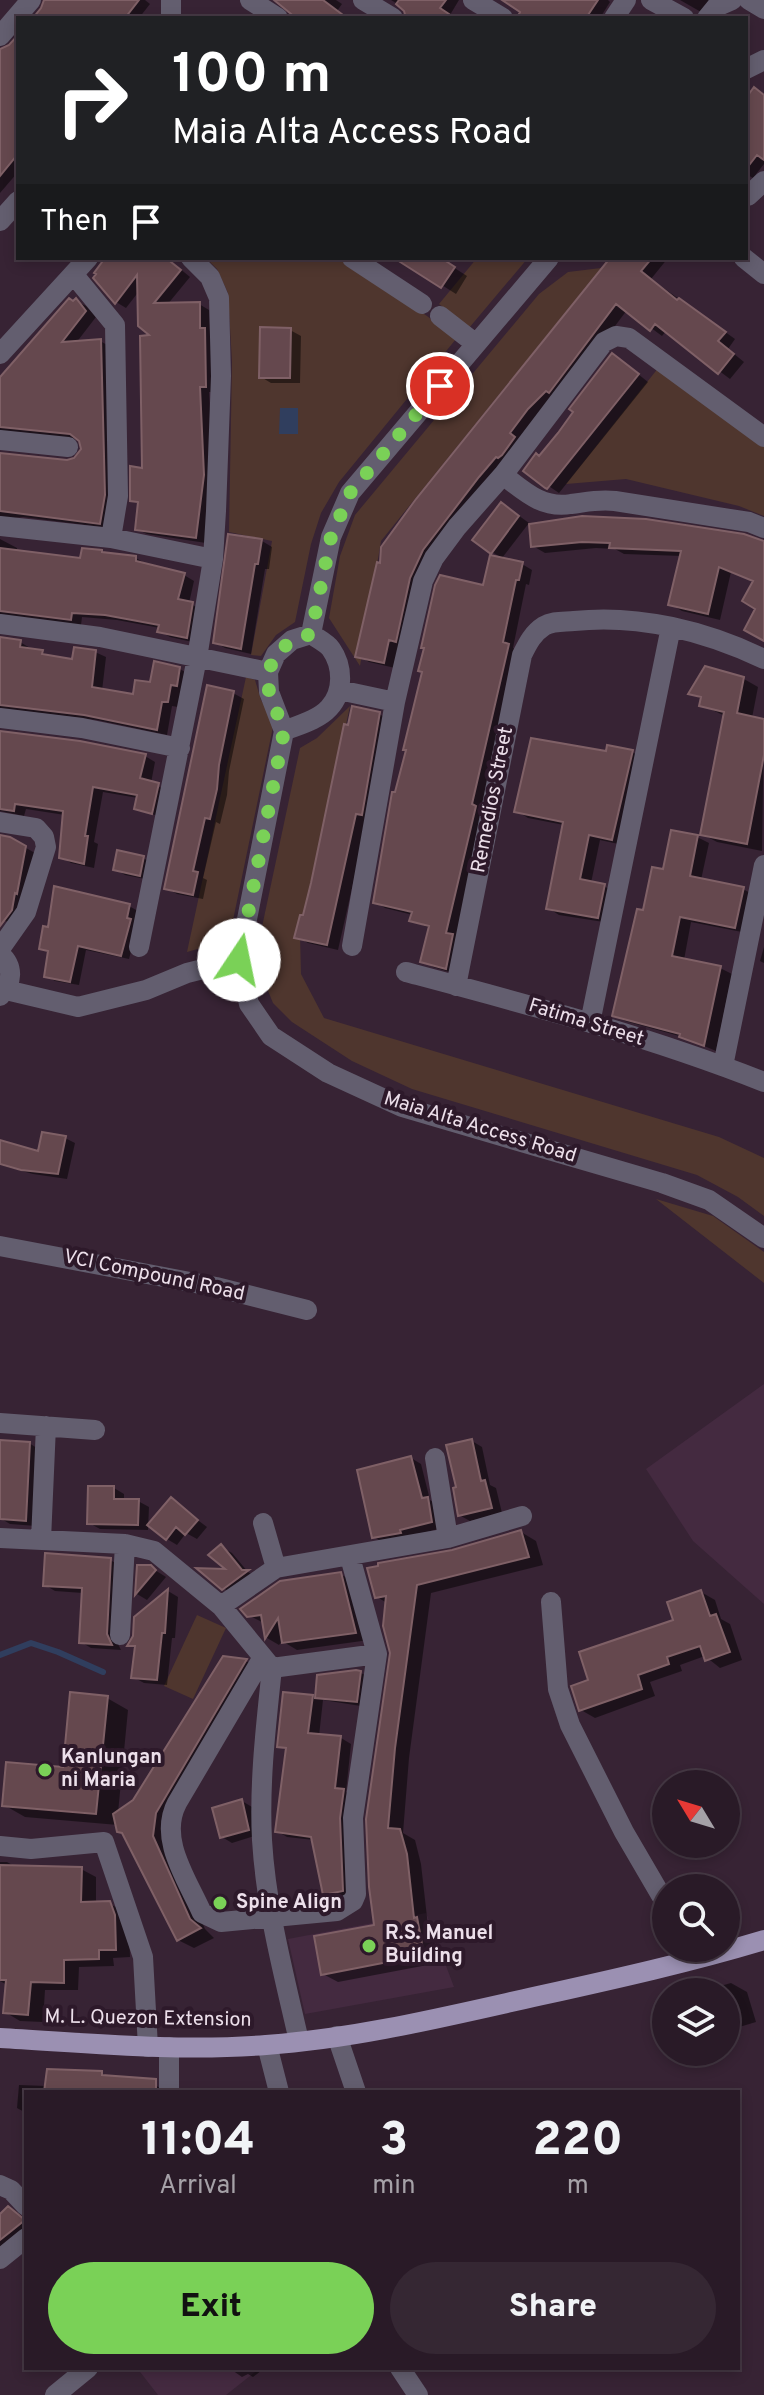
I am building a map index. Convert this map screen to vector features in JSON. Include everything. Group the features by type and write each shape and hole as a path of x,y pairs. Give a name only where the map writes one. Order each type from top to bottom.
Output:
{"main road":[{"name":"M. L. Quezon Extension","path":"740,1945 764,1940"},
{"name":"M. L. Quezon Extension","path":"0,2038 148,2047 267,2045 337,2036 482,2009 661,1962"}],"street":[{"path":"17,16 31,0"},
{"path":"250,0 275,16"},
{"path":"363,0 390,16"},
{"path":"473,0 500,16"},
{"path":"651,0 680,16"},
{"path":"709,16 716,7 732,0"},
{"path":"0,36 16,17"},
{"path":"748,196 764,181"},
{"path":"0,221 16,203"},
{"path":"0,354 86,260"},
{"path":"139,947 180,748 213,559 220,446 219,298 210,277 193,260"},
{"path":"355,260 422,304"},
{"path":"311,634 331,537 350,493 547,260"},
{"path":"746,260 764,274"},
{"path":"74,275 115,325 118,496 111,538"},
{"path":"440,316 476,344"},
{"path":"352,946 395,702 423,581 434,558 457,527 503,475 604,342 616,336 629,338 764,437"},
{"path":"0,440 68,447"},
{"path":"503,475 535,499 548,504 567,505 596,499 615,501 749,522 764,528"},
{"path":"0,526 111,538 213,559"},
{"name":"Remedios Street","path":"456,986 522,655 531,636 547,624 604,618 671,627"},
{"path":"0,624 100,637 268,672"},
{"path":"590,1023 671,627 732,644 764,659"},
{"path":"311,634 292,640 276,654 268,672 269,692 284,731 313,719 348,692"},
{"path":"311,634 330,647 348,692"},
{"path":"348,692 395,702"},
{"path":"0,718 82,728 180,748"},
{"name":"Maia Alta Access Road","path":"284,731 239,960 249,1004 271,1036 328,1073 402,1107 662,1183 709,1200 764,1238"},
{"path":"0,822 36,828 44,837 46,847 26,912 0,952 10,969 10,980 3,993 78,1007 146,990 187,973 239,960"},
{"path":"723,1066 764,865"},
{"name":"Fatima Street","path":"406,972 590,1023 764,1082"},
{"name":"VCI Compound Road","path":"0,1246 216,1287 307,1310"},
{"path":"0,1423 95,1430"},
{"path":"41,1540 46,1426"},
{"path":"435,1458 448,1538"},
{"path":"221,1606 276,1568 448,1538 522,1516"},
{"path":"263,1523 276,1568"},
{"path":"0,1538 139,1545 154,1551 221,1606 268,1663 262,1840 273,1919 299,2041"},
{"path":"120,1635 125,1544"},
{"path":"268,1663 177,1803 169,1828 173,1846 202,1913 221,1922 337,1911 353,1901 356,1894 353,1818 377,1654 350,1557"},
{"path":"551,1602 558,1689 570,1725 652,1880"},
{"path":"268,1663 377,1654"},
{"path":"0,1846 31,1849 104,1842 143,1957 148,2047"},
{"path":"337,2036 355,2090"},
{"path":"267,2045 278,2090"},
{"path":"169,2047 169,2090"},
{"path":"0,2185 11,2190 24,2204"},
{"path":"0,2259 24,2240"},
{"path":"401,2370 418,2395"},
{"path":"55,2395 82,2373 89,2395"}],"shaded area":[{"path":"208,260 342,260 456,339 339,482 321,513 311,544 295,622 276,635 261,656 251,655 272,541 229,532 232,362 228,293 217,269"},
{"path":"475,260 526,260 469,328 439,304"},
{"path":"601,268 381,541 360,666 329,618 340,556 355,515 539,294 568,272"},
{"path":"659,367 764,445 764,516 739,506 626,479 566,484"},
{"path":"246,677 255,680 261,700 274,722 232,925 222,942 187,952"},
{"path":"350,706 300,935 301,974 324,1018 719,1137 764,1158 764,1216 738,1197 697,1175 412,1089 352,1061 292,1022 273,1003 264,981 259,941 300,748 317,738"},
{"path":"656,1199 713,1216 764,1252 764,1283"},
{"path":"764,1384 764,1604 693,1541 646,1469"},
{"path":"197,1615 226,1628 193,1699 164,1686"},
{"path":"426,1913 454,1987 305,2014 288,1939"},
{"path":"139,2370 257,2370 226,2395 158,2395"}],"water":[{"path":"280,408 298,408 298,434 279,434"}],"building":[{"path":"44,0 139,0 127,16 35,16"},
{"path":"274,0 323,0 344,16 294,16"},
{"path":"399,0 446,0 440,8 452,16 405,16 396,4"},
{"path":"502,0 598,0 587,16 518,16 520,12"},
{"path":"16,37 16,156 0,176 0,49"},
{"path":"754,87 764,95 764,160 757,155 748,166 748,95"},
{"path":"104,260 168,260 181,270 154,303 200,302 200,328 205,328 206,387 200,387 204,475 196,538 135,530 138,502 130,501 130,466 142,468 140,336 149,335 138,326 137,275 115,304 93,278"},
{"path":"397,260 444,260 455,267 441,288"},
{"path":"608,260 650,260 641,271 677,300 679,298 726,332 718,341 734,354 718,374 655,324 650,331 616,304 549,393 546,391 528,409 510,433 515,437 502,455 496,457 479,477 423,550 410,578 396,642 389,640 384,663 355,657 377,562 380,563 381,547"},
{"path":"69,298 73,301 76,298 86,311 62,342 101,339 105,495 100,524 0,511 0,453 67,460 74,458 81,449 79,441 70,434 0,427 0,377"},
{"path":"260,327 291,328 290,378 259,378"},
{"path":"612,353 639,374 547,489 523,471 536,453 539,456 558,433 573,412 569,409"},
{"path":"501,502 519,516 491,554 472,540"},
{"path":"582,516 646,519 744,534 764,541 764,641 744,630 755,609 742,601 753,581 719,567 708,614 668,605 681,551 609,548 610,543 582,542 531,547 529,524"},
{"path":"228,534 262,539 241,649 213,643"},
{"path":"0,548 80,558 82,548 102,550 136,556 136,561 185,573 178,599 193,602 187,638 157,632 159,625 105,615 72,613 71,620 0,611"},
{"path":"490,555 523,562 519,580 516,580 503,642 509,644 472,804 476,806 446,933 453,934 446,969 420,962 429,926 409,921 412,912 373,903 392,792 395,792 406,750 403,750 422,672 418,671 424,648 421,648 435,585 440,575 483,585"},
{"path":"0,637 21,640 20,647 43,650 42,654 72,659 74,647 96,650 92,687 133,694 135,680 150,682 154,661 180,667 177,686 171,685 168,702 162,702 157,730 84,715 0,705"},
{"path":"705,666 744,677 737,713 764,719 764,755 747,844 700,835 724,712 699,706 701,697 688,694"},
{"path":"207,685 234,691 217,789 210,819 205,818 193,871 198,872 193,895 164,889"},
{"path":"352,706 380,712 362,815 356,814 327,945 294,938 311,883 344,724 348,725"},
{"path":"0,731 80,741 146,754 140,778 159,783 152,814 134,809 137,795 93,787 84,864 59,858 63,811 15,804 14,811 0,809"},
{"path":"531,738 606,751 607,745 633,750 612,840 589,835 580,879 605,884 598,918 546,909 563,822 514,812"},
{"path":"671,830 698,835 690,876 744,887 735,928 680,917 672,956 721,966 704,1046 679,1037 680,1034 612,1016 637,909 643,910 652,867 663,869"},
{"path":"0,835 26,846 12,910 0,926"},
{"path":"117,850 144,856 140,876 113,870"},
{"path":"54,886 130,904 127,918 131,919 121,956 78,946 70,982 44,977 48,951 39,949 43,926 48,927"},
{"path":"42,1132 66,1136 58,1174 0,1164 0,1140 38,1151"},
{"path":"472,1439 481,1481 485,1480 492,1508 458,1516 453,1488 456,1487 446,1445"},
{"path":"0,1440 30,1442 26,1521 0,1519"},
{"path":"411,1456 422,1498 428,1497 432,1522 400,1530 401,1533 372,1538 357,1470"},
{"path":"88,1486 114,1486 114,1499 139,1499 138,1525 87,1524"},
{"path":"171,1497 198,1520 185,1535 176,1527 166,1540 147,1525"},
{"path":"521,1530 529,1557 417,1585 395,1748 388,1828 400,1829 407,1854 414,1918 417,1917 424,1955 321,1975 314,1936 374,1925 366,1819 390,1653 383,1626 386,1596 375,1598 367,1568 378,1566 378,1563 452,1550"},
{"path":"221,1544 242,1570 249,1570 222,1590 196,1568 225,1569 208,1555"},
{"path":"45,1553 111,1558 107,1634 112,1645 79,1643 82,1588 43,1586"},
{"path":"137,1565 151,1565 156,1570 135,1595"},
{"path":"341,1572 356,1633 282,1643 278,1618 265,1639 261,1615 247,1617 240,1609 280,1581"},
{"path":"168,1589 157,1680 131,1678 135,1646 127,1646 133,1636 134,1617"},
{"path":"701,1590 710,1616 716,1614 730,1652 705,1661 700,1646 667,1657 669,1664 638,1675 642,1689 579,1711 571,1686 588,1680 579,1652 673,1620 667,1602"},
{"path":"223,1656 247,1659 156,1813 153,1836 190,1919 201,1928 177,1941 122,1833 117,1832 113,1814 133,1800"},
{"path":"361,1671 357,1702 315,1698 317,1675"},
{"path":"70,1692 108,1696 96,1814 2,1806 6,1762 63,1767"},
{"path":"283,1692 313,1695 308,1733 341,1736 335,1788 344,1789 340,1818 343,1891 323,1895 311,1837 275,1832 286,1748 277,1747"},
{"path":"242,1799 249,1830 220,1838 212,1808"},
{"path":"0,1865 82,1867 81,1902 110,1901 115,1915 116,1950 99,1950 99,1959 64,1960 64,1983 31,1982 28,2015 3,2013 6,1980 0,1980"},
{"path":"47,2069 102,2071 102,2075 156,2079 156,2090 44,2090"},
{"path":"8,2206 24,2221 0,2240 0,2214"}],"waterway":[{"path":"0,1655 31,1643 103,1672"}],"place":[{"name":"Kanlungan ni Maria","path":"45,1770"},
{"name":"Spine Align","path":"220,1903"},
{"name":"R.S. Manuel Building","path":"369,1946"}],"route":[{"path":"239,960 284,731 269,692 268,672 276,654 292,640 311,634 331,537 350,493 440,386"}]}
